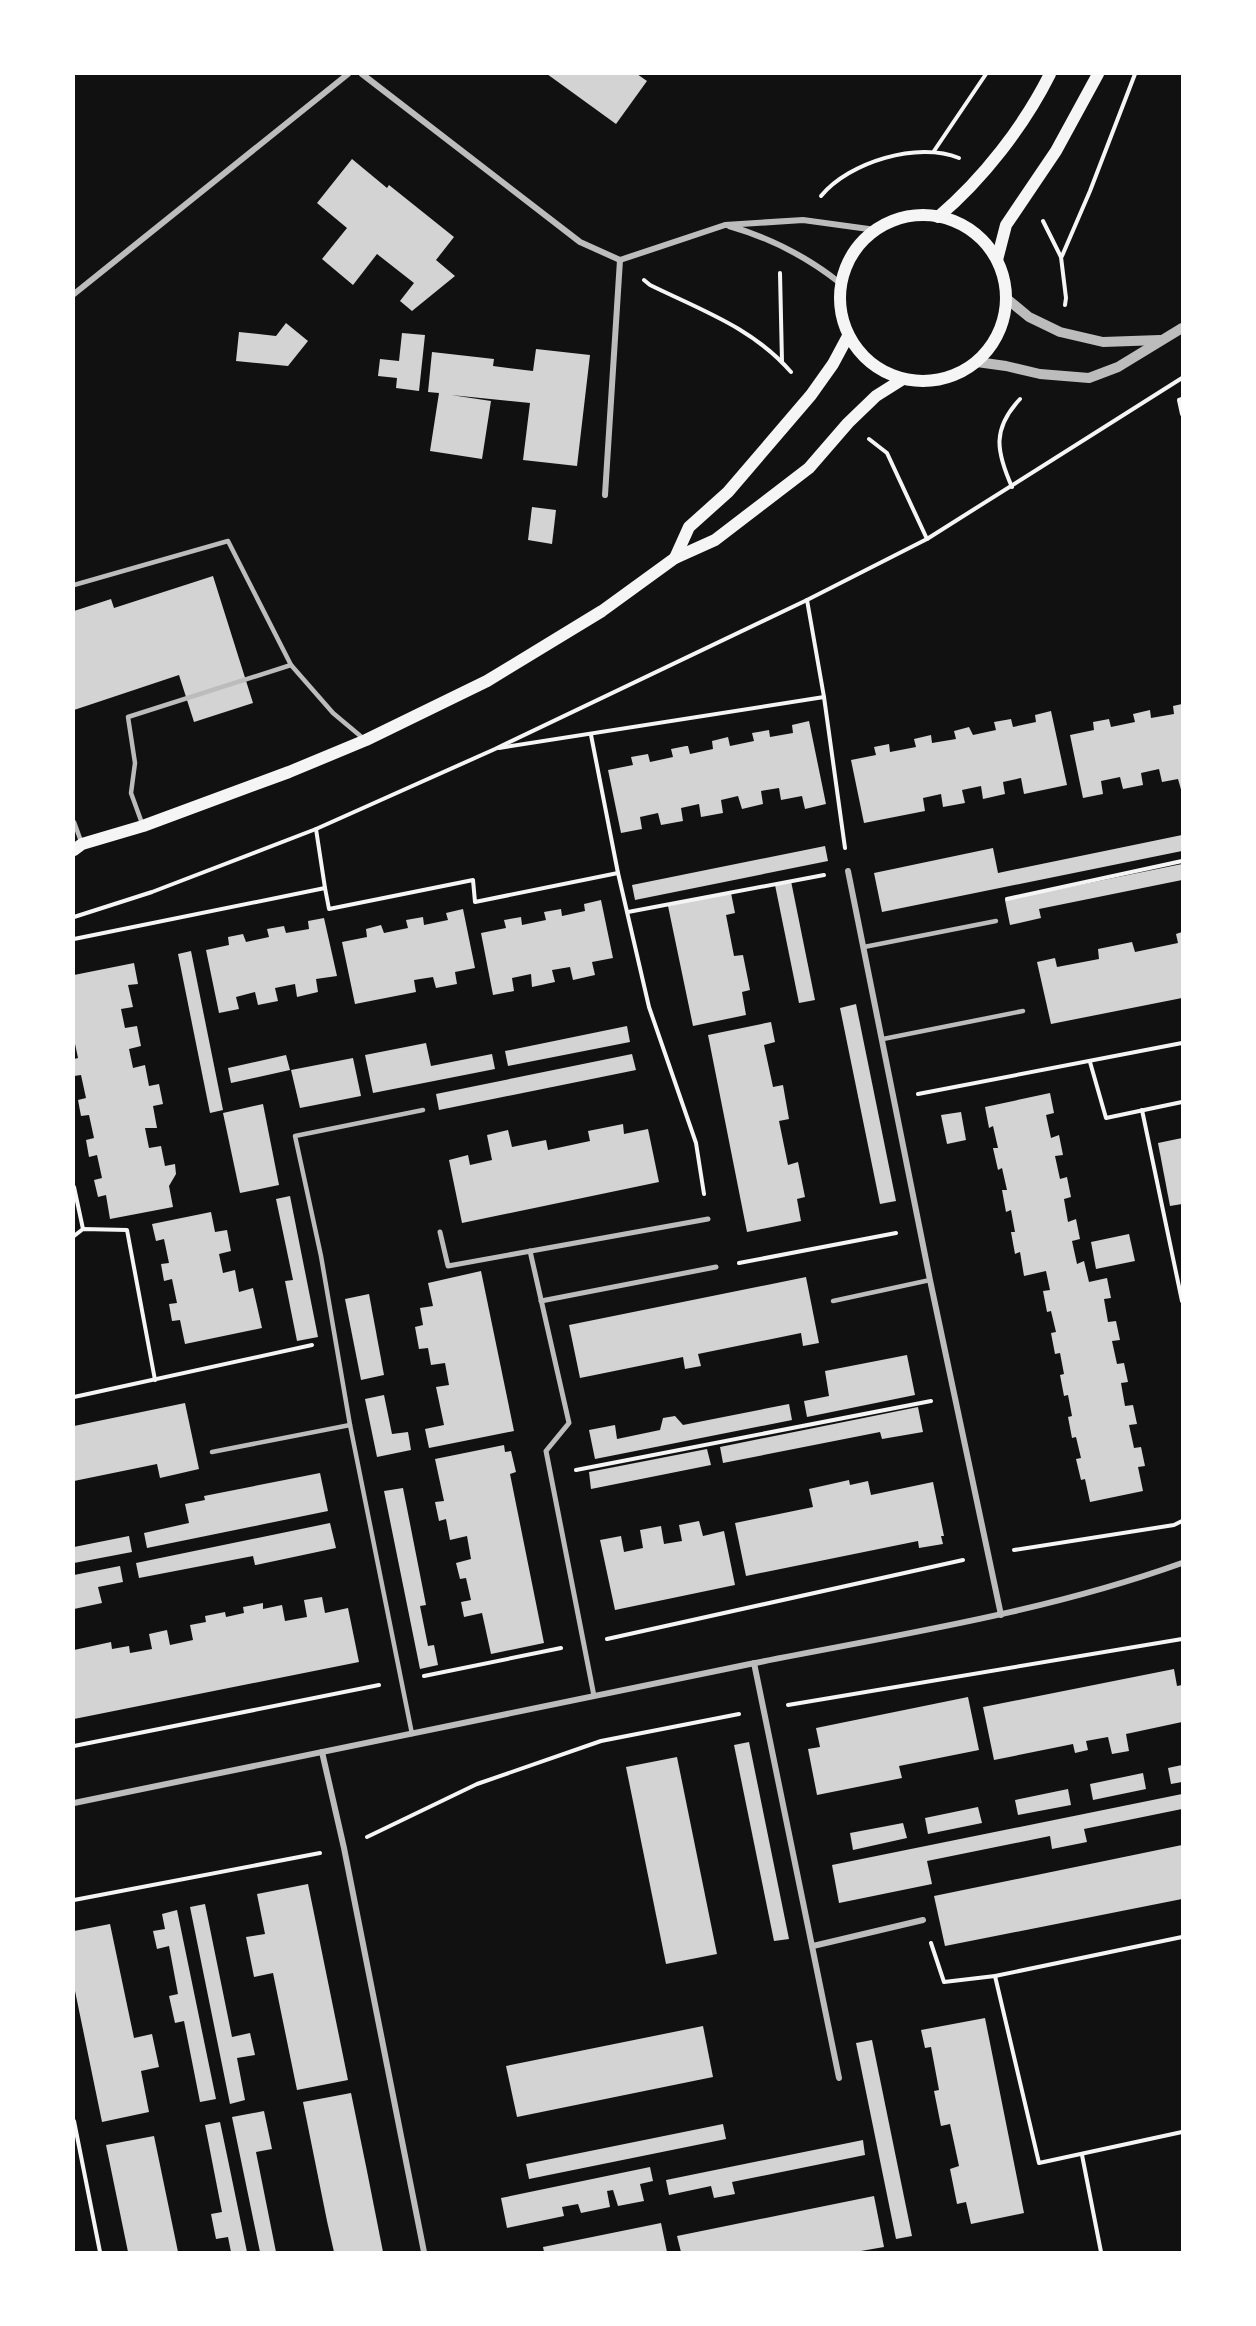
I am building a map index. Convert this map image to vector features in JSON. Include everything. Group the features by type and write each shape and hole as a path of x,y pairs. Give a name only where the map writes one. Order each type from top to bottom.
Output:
{"main road":[{"path":"939,217 964,195 991,161 1035,103 1050,74"},
{"path":"997,260 1006,225 1056,151 1098,74"},
{"path":"916,215 939,217 956,222 972,232 997,260 1004,278 1006,298 1004,316 989,349 977,362 960,373 942,379 922,381 903,379 871,364 848,336 839,302 840,283 847,262 859,245 876,230 895,220 916,215"},
{"path":"675,558 689,527 728,492 811,395 833,364 848,336"},
{"path":"76,846 143,826 289,772 366,740 487,681 602,611 675,558 715,540 809,468 848,423 869,403 903,379"}],"street":[{"path":"74,294 348,74"},
{"path":"362,74 580,243 621,260 725,225 803,220 876,230"},
{"path":"725,225 751,232 788,248 840,283"},
{"path":"605,495 621,260"},
{"path":"1006,298 1029,317 1060,332 1104,342 1164,340"},
{"path":"977,362 1040,374 1089,378 1118,367 1182,328"},
{"path":"848,870 930,1280 1001,1615"},
{"path":"440,1232 447,1266 708,1219"},
{"path":"530,1251 569,1423 546,1451 594,1696"},
{"path":"541,1301 716,1267"},
{"path":"74,1803 754,1663 1001,1615 1115,1585 1182,1563"},
{"path":"754,1663 839,2078"},
{"path":"322,1752 344,1848 424,2253"},
{"path":"813,1946 922,1920"}],"lane":[{"path":"74,585 228,541 291,665 333,713 366,740"},
{"path":"143,826 131,793 135,763 128,717 291,665"},
{"path":"74,822 76,846"},
{"path":"864,947 996,921"},
{"path":"883,1039 1023,1011"},
{"path":"412,1734 350,1425 321,1256 295,1136 423,1110"},
{"path":"833,1301 930,1280"},
{"path":"212,1452 350,1425"}],"path":[{"path":"803,220 829,187 857,168 895,156 934,151 986,74"},
{"path":"1061,257 1090,191 1135,74"},
{"path":"621,260 650,285 742,329 782,362 780,275 788,248"},
{"path":"74,917 152,892 316,828 495,749 807,600 927,539 1182,378"},
{"path":"1182,399 1179,400 1182,414"},
{"path":"628,912 848,870 824,698 807,600"},
{"path":"495,749 824,698"},
{"path":"591,735 618,873 649,1006 696,1143 708,1219"},
{"path":"316,828 329,909 473,880 475,902 618,873"},
{"path":"996,921 993,902 1182,861"},
{"path":"74,939 325,888"},
{"path":"894,1099 1182,1043"},
{"path":"1090,1061 1106,1118 1182,1102"},
{"path":"1142,1110 1182,1300"},
{"path":"74,1187 82,1229"},
{"path":"74,1236 82,1229 127,1230 155,1380"},
{"path":"716,1267 920,1229"},
{"path":"74,1397 336,1340"},
{"path":"551,1475 955,1397"},
{"path":"74,1746 583,1644 989,1554 1174,1525 1182,1521"},
{"path":"74,1900 344,1848 477,1784 601,1741 763,1709 1182,1639"},
{"path":"922,1920 944,1982 995,1976 1182,1936"},
{"path":"995,1976 1039,2163 1182,2132"},
{"path":"74,2121 100,2253"},
{"path":"1082,2155 1101,2253"}],"building":[{"path":"547,74 637,74 647,81 616,124"},
{"path":"352,159 387,188 389,185 454,237 436,260 455,276 412,311 400,301 414,283 377,254 353,285 322,259 347,228 317,203"},
{"path":"286,323 308,341 288,366 236,361 239,332 276,336"},
{"path":"402,333 425,335 419,391 396,388 397,378 378,376 380,359 399,361"},
{"path":"536,349 590,355 577,466 523,460 530,403 451,395 491,401 482,459 430,451 439,393 428,392 432,352 494,359 493,366 533,371"},
{"path":"532,507 556,510 552,544 528,540"},
{"path":"213,576 253,703 194,722 179,675 74,710 74,611 111,599 114,608"},
{"path":"1182,704 1182,793 1178,779 1162,782 1159,769 1141,773 1143,785 1123,789 1120,777 1101,781 1103,794 1083,798 1070,735 1094,730 1093,722 1109,719 1111,727 1135,722 1133,714 1150,710 1151,718 1174,714 1173,706"},
{"path":"1051,711 1067,785 1024,794 1021,778 1003,782 1005,794 983,799 981,786 962,790 965,803 943,807 941,794 923,798 925,811 864,823 851,760 876,755 874,747 889,744 890,752 916,747 914,739 931,735 932,743 956,739 954,731 969,727 973,735 996,730 994,722 1011,719 1013,727 1036,722 1035,715"},
{"path":"809,721 826,804 805,809 802,796 781,800 779,788 761,791 763,804 742,809 738,796 721,800 723,813 701,817 699,804 681,808 683,821 661,825 658,813 640,817 642,829 621,833 608,770 633,765 631,757 648,754 650,762 673,757 671,749 688,746 690,754 713,749 712,741 728,737 730,746 754,741 752,733 769,730 770,737 793,733 792,725"},
{"path":"1182,835 1182,851 882,912 874,873 993,848 998,873"},
{"path":"825,846 828,861 635,900 632,885"},
{"path":"1182,864 1182,880 1039,909 1041,918 1010,925 1005,900"},
{"path":"791,881 815,1000 799,1003 775,885"},
{"path":"731,893 735,913 726,915 734,956 743,955 750,990 742,992 746,1015 693,1026 668,906"},
{"path":"601,900 613,958 592,962 595,975 573,980 570,967 552,970 555,982 532,987 531,974 512,978 514,991 493,995 481,933 506,928 504,920 521,917 522,925 546,920 544,912 561,909 562,916 585,911 584,904"},
{"path":"463,909 475,968 455,972 457,984 436,988 433,977 414,980 416,992 355,1004 342,942 367,937 366,929 381,925 384,933 408,928 406,920 423,917 424,925 448,920 446,913"},
{"path":"324,918 337,976 316,979 318,992 297,997 295,984 275,988 278,1001 258,1005 255,992 236,997 239,1009 219,1013 206,950 229,945 228,937 243,934 246,942 269,937 267,929 284,926 286,933 309,929 308,921"},
{"path":"1182,932 1182,998 1051,1024 1037,962 1055,958 1057,967 1099,959 1098,949 1132,942 1135,952 1178,943 1176,934"},
{"path":"191,951 223,1110 210,1113 178,954"},
{"path":"134,963 138,984 128,985 133,1007 121,1009 125,1028 137,1026 141,1046 129,1049 133,1068 145,1065 149,1086 159,1084 163,1104 153,1106 157,1128 145,1128 149,1148 161,1146 165,1166 175,1164 176,1174 169,1186 173,1207 110,1219 106,1195 98,1197 94,1180 102,1178 97,1155 89,1157 86,1140 94,1138 89,1115 81,1116 78,1100 86,1098 81,1075 74,1076 74,1059 78,1058 74,1039 74,975"},
{"path":"856,1004 896,1201 880,1204 840,1008"},
{"path":"771,1022 775,1042 764,1045 773,1087 783,1085 789,1119 779,1121 788,1165 798,1162 805,1197 797,1199 801,1221 747,1232 708,1035"},
{"path":"627,1026 630,1042 508,1066 505,1051"},
{"path":"426,1043 431,1066 492,1054 495,1069 373,1093 365,1055"},
{"path":"632,1054 636,1070 439,1110 436,1094"},
{"path":"286,1055 290,1070 231,1083 228,1068"},
{"path":"353,1058 361,1096 300,1108 291,1070"},
{"path":"1050,1093 1054,1113 1046,1115 1051,1138 1059,1135 1063,1155 1055,1156 1060,1179 1067,1177 1071,1197 1064,1199 1068,1222 1076,1219 1080,1239 1072,1241 1077,1264 1084,1261 1089,1282 1107,1278 1111,1298 1104,1299 1108,1322 1116,1321 1120,1340 1112,1341 1117,1364 1124,1363 1128,1382 1121,1383 1125,1406 1133,1405 1137,1424 1129,1425 1134,1448 1141,1447 1145,1466 1138,1467 1143,1491 1090,1502 1085,1479 1081,1480 1076,1459 1081,1458 1076,1437 1072,1438 1068,1417 1072,1416 1068,1395 1064,1396 1060,1375 1064,1374 1060,1353 1055,1354 1051,1333 1056,1332 1051,1311 1047,1312 1043,1291 1050,1290 1046,1271 1024,1276 1020,1252 1015,1254 1011,1232 1015,1232 1011,1210 1006,1212 1002,1190 1007,1190 1002,1168 998,1170 993,1148 998,1148 993,1126 989,1128 985,1107"},
{"path":"263,1104 279,1185 240,1193 223,1113"},
{"path":"961,1112 966,1140 947,1144 941,1115"},
{"path":"623,1124 624,1134 648,1129 659,1182 462,1223 449,1160 468,1155 470,1165 492,1160 487,1135 508,1130 512,1147 546,1140 548,1150 590,1141 588,1131"},
{"path":"1182,1138 1182,1204 1170,1206 1158,1143"},
{"path":"290,1196 318,1337 297,1341 285,1281 293,1280 276,1199"},
{"path":"211,1212 215,1232 227,1230 231,1251 219,1254 223,1273 235,1270 239,1292 253,1288 262,1328 185,1344 180,1320 172,1321 169,1304 177,1303 172,1279 164,1281 161,1264 169,1263 164,1239 156,1241 152,1224"},
{"path":"1129,1234 1135,1261 1096,1269 1091,1242"},
{"path":"481,1271 514,1431 429,1448 425,1429 444,1425 436,1387 449,1385 445,1363 431,1365 428,1348 419,1349 415,1327 423,1325 420,1308 433,1306 428,1283"},
{"path":"806,1277 819,1343 803,1346 801,1333 698,1354 701,1366 685,1369 683,1357 580,1378 569,1325"},
{"path":"369,1294 384,1375 361,1380 345,1299"},
{"path":"907,1355 915,1395 807,1417 804,1401 829,1396 825,1371"},
{"path":"384,1395 392,1434 408,1432 411,1450 377,1457 365,1399"},
{"path":"185,1403 199,1469 160,1478 157,1464 74,1481 74,1426"},
{"path":"789,1404 792,1420 595,1459 589,1430 615,1425 617,1439 660,1430 663,1418 675,1416 683,1425"},
{"path":"918,1407 923,1432 882,1439 880,1432 723,1463 720,1447"},
{"path":"504,1445 505,1452 511,1451 516,1472 510,1474 544,1643 491,1654 482,1613 464,1617 461,1602 471,1600 466,1578 460,1579 456,1563 471,1559 467,1536 450,1540 446,1519 439,1521 435,1502 444,1501 435,1459"},
{"path":"707,1449 711,1465 591,1489 589,1472"},
{"path":"320,1473 328,1511 147,1548 144,1533 189,1523 185,1504 205,1500 204,1496"},
{"path":"849,1480 850,1485 868,1481 871,1495 933,1482 944,1536 941,1536 943,1544 919,1548 918,1541 746,1576 735,1523 813,1507 809,1489"},
{"path":"403,1488 426,1605 420,1606 428,1646 434,1645 438,1665 420,1669 384,1491"},
{"path":"699,1521 703,1536 724,1531 735,1585 615,1610 600,1540 621,1536 624,1552 643,1548 640,1530 661,1526 664,1544 682,1541 679,1525"},
{"path":"330,1523 336,1548 256,1565 253,1556 139,1578 136,1563"},
{"path":"129,1536 132,1552 74,1563 74,1547"},
{"path":"120,1566 123,1582 98,1587 102,1603 74,1609 74,1575"},
{"path":"322,1597 325,1613 348,1608 359,1662 74,1719 74,1650 111,1642 112,1649 129,1646 130,1653 152,1649 149,1634 167,1630 170,1645 193,1640 190,1625 206,1622 205,1616 225,1612 226,1617 244,1613 243,1607 263,1603 263,1609 282,1605 285,1621 307,1617 304,1600"},
{"path":"1174,1669 1177,1686 1182,1685 1182,1722 1126,1734 1129,1751 1112,1754 1108,1737 1086,1741 1088,1750 1075,1753 1073,1744 994,1760 983,1707"},
{"path":"968,1697 979,1750 899,1766 902,1778 817,1795 808,1749 820,1747 816,1728"},
{"path":"749,1742 789,1939 774,1941 734,1745"},
{"path":"677,1757 717,1954 666,1964 626,1767"},
{"path":"1182,1765 1182,1782 1171,1784 1168,1768"},
{"path":"1143,1773 1146,1789 1093,1800 1090,1784"},
{"path":"1068,1789 1071,1805 1018,1815 1015,1800"},
{"path":"1182,1794 1182,1809 1084,1829 1087,1842 1052,1849 1050,1836 927,1861 932,1884 839,1903 832,1865"},
{"path":"978,1807 982,1823 928,1834 925,1818"},
{"path":"903,1823 907,1838 853,1850 850,1833"},
{"path":"1182,1845 1182,1899 945,1946 934,1896"},
{"path":"308,1884 348,2080 297,2090 273,1973 254,1977 246,1937 265,1934 257,1894"},
{"path":"205,1904 232,2037 250,2033 255,2055 237,2058 245,2100 230,2104 190,1907"},
{"path":"177,1910 216,2099 200,2102 184,2021 175,2023 169,1996 178,1994 169,1946 157,1949 153,1931 165,1929 162,1914"},
{"path":"110,1924 134,2038 152,2034 159,2067 141,2071 149,2112 102,2122 74,1986 74,1931"},
{"path":"985,2018 1024,2213 971,2224 966,2202 957,2204 950,2169 959,2166 950,2124 941,2126 934,2091 939,2090 931,2047 925,2048 921,2030"},
{"path":"703,2026 713,2077 517,2117 506,2066"},
{"path":"872,2040 912,2236 896,2239 856,2043"},
{"path":"351,2093 383,2252 334,2252 303,2102"},
{"path":"264,2111 272,2149 256,2152 276,2252 260,2252 232,2117"},
{"path":"220,2122 247,2252 231,2252 228,2237 216,2239 211,2214 222,2212 205,2125"},
{"path":"723,2124 726,2139 529,2179 526,2164"},
{"path":"154,2136 178,2252 128,2252 106,2145"},
{"path":"863,2140 865,2155 732,2182 735,2194 714,2198 711,2186 669,2195 666,2180"},
{"path":"650,2167 653,2181 640,2184 644,2201 618,2206 613,2190 607,2191 610,2207 581,2213 578,2204 562,2207 564,2216 507,2228 501,2198"},
{"path":"874,2196 884,2247 855,2252 681,2252 677,2236"},
{"path":"661,2223 667,2252 544,2252 543,2247"}]}
